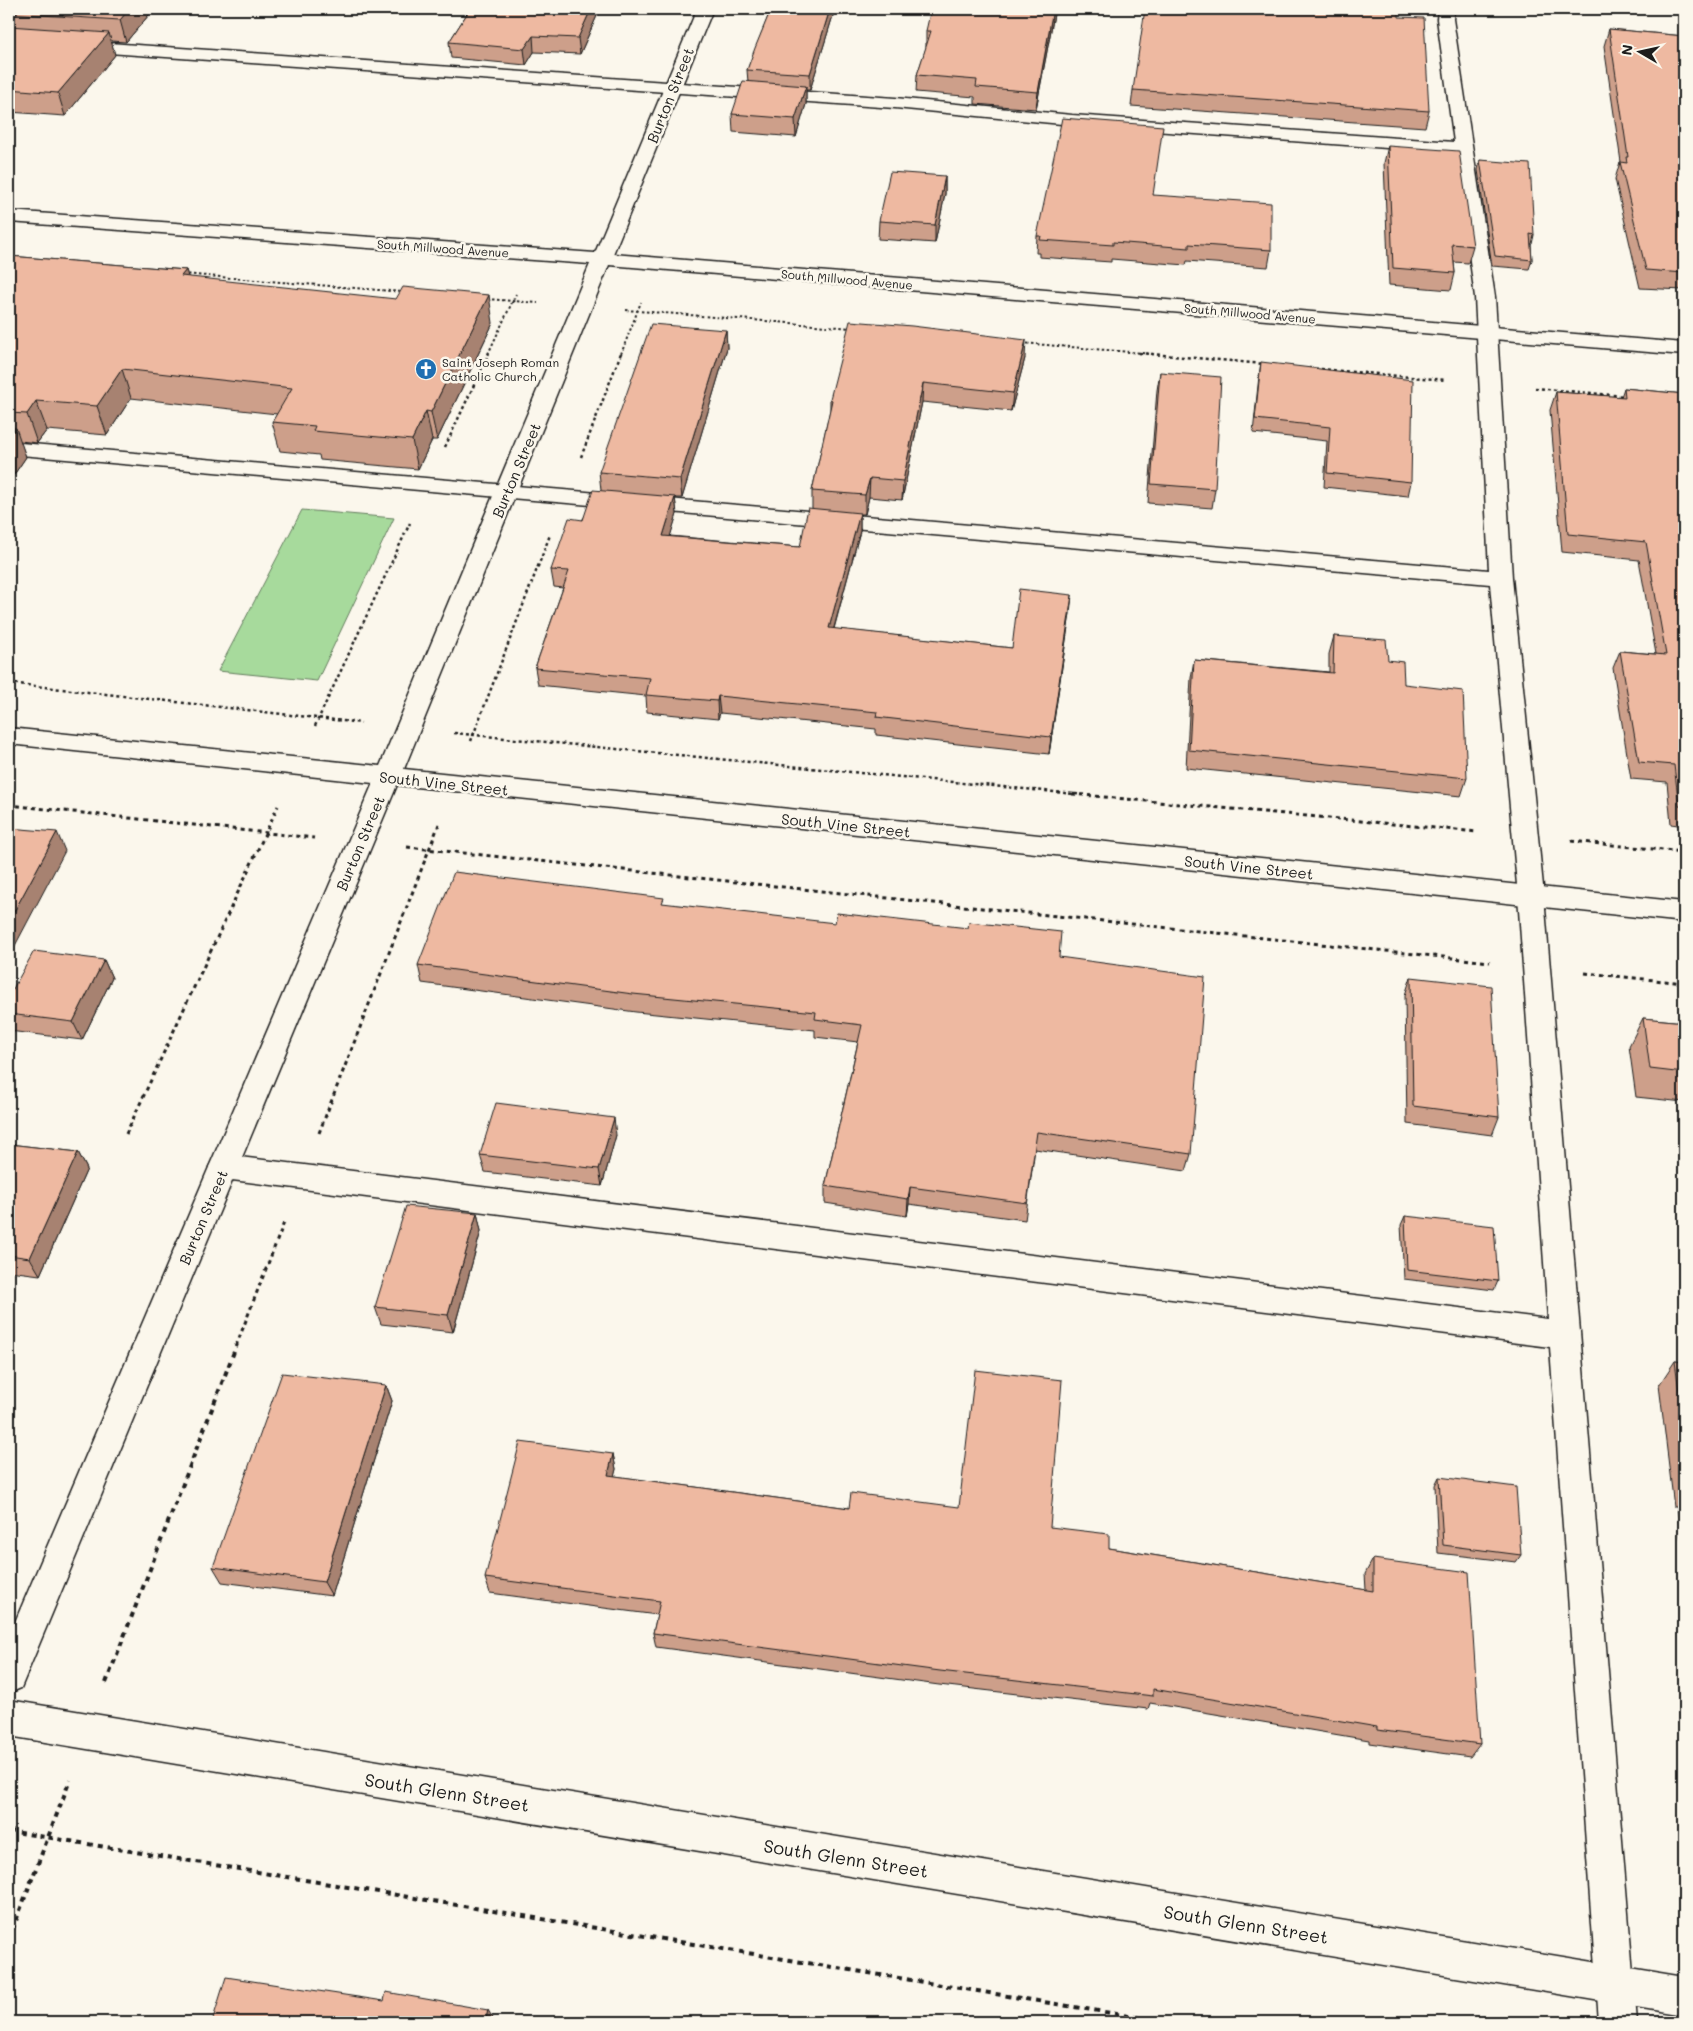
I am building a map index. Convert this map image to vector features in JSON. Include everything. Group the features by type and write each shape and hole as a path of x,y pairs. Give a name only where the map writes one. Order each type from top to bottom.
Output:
{"street":[{"name":"Burton Street","path":"9,1676 361,843 584,307 705,9"},
{"path":"1446,9 1445,19 1485,297 1501,578 1537,967 1618,2022"},
{"path":"9,41 673,88 1464,148"},
{"name":"South Millwood Avenue","path":"9,216 603,259 1684,348"},
{"path":"9,448 1501,578"},
{"name":"South Vine Street","path":"9,736 1684,912"},
{"path":"224,1167 1565,1335"},
{"name":"South Glenn Street","path":"9,1718 1684,1996"}],"path":[{"path":"126,1134 535,254"},
{"path":"9,1939 655,264"},
{"path":"177,274 404,292"},
{"path":"484,298 853,328"},
{"path":"1022,343 1270,365"},
{"path":"1300,367 1626,396"},
{"path":"9,683 408,728 929,782 1684,852"},
{"path":"9,805 1684,983"},
{"path":"9,1832 1165,2022"}],"green space":[{"path":"302,510 394,518 317,681 218,671"}],"building":[{"path":"9,9 129,9 120,20 9,13"},
{"path":"470,9 591,9 578,38 533,36 524,49 449,42"},
{"path":"771,9 830,9 810,74 747,70"},
{"path":"931,9 1053,9 1038,92 976,87 977,80 917,75 931,31 926,31"},
{"path":"1145,9 1399,9 1399,17 1424,18 1429,111 1133,90"},
{"path":"9,26 109,33 58,93 9,89"},
{"path":"1609,29 1684,36 1684,273 1646,270 1620,162 1627,163 1626,157 1628,157"},
{"path":"743,81 806,86 795,119 732,114"},
{"path":"1062,118 1163,126 1153,195 1271,203 1271,250 1189,244 1189,248 1113,242 1113,245 1040,240 1041,236 1037,236"},
{"path":"1388,146 1459,151 1473,246 1452,244 1455,273 1393,268"},
{"path":"1480,160 1530,164 1534,235 1530,234 1532,260 1495,256"},
{"path":"890,172 945,176 935,225 879,221"},
{"path":"9,256 186,270 181,276 396,299 403,287 489,295 431,412 426,411 412,440 313,431 315,426 272,422 292,388 122,369 97,406 36,401 27,414 9,413"},
{"path":"850,321 912,326 1026,340 1013,393 923,383 903,481 870,478 865,495 812,491 832,400 830,399"},
{"path":"651,324 726,330 680,479 599,472"},
{"path":"1261,362 1413,380 1411,482 1327,473 1330,427 1255,419"},
{"path":"1160,372 1221,377 1215,489 1151,484"},
{"path":"1624,388 1684,394 1684,807 1679,806 1674,765 1639,762 1620,651 1666,655 1646,542 1568,534 1556,392 1625,397"},
{"path":"9,428 16,428 9,437"},
{"path":"593,490 675,497 663,536 800,547 808,508 860,513 829,628 1012,648 1019,589 1072,595 1051,737 876,717 877,712 718,696 717,701 646,695 650,678 535,668 569,571 551,570 569,518 583,520"},
{"path":"1334,636 1386,640 1388,660 1403,662 1404,684 1463,691 1467,778 1189,750 1194,660 1333,673"},
{"path":"9,828 57,832 9,921"},
{"path":"454,872 664,898 662,903 835,923 837,913 968,928 969,922 1061,932 1059,957 1205,977 1191,1154 1037,1132 1027,1203 910,1187 908,1199 825,1186 862,1025 815,1019 816,1012 633,994 418,965"},
{"path":"34,951 104,960 73,1022 9,1014 9,996"},
{"path":"1411,977 1491,986 1499,1117 1413,1106"},
{"path":"1643,1018 1684,1022 1684,1073 1650,1069"},
{"path":"496,1103 614,1118 599,1169 480,1155"},
{"path":"9,1144 78,1152 30,1258 9,1255"},
{"path":"406,1206 477,1213 448,1315 375,1307"},
{"path":"1405,1216 1494,1226 1498,1281 1407,1270"},
{"path":"1675,1361 1684,1362 1684,1429"},
{"path":"975,1370 1062,1380 1050,1527 1109,1534 1109,1548 1373,1591 1373,1559 1469,1572 1480,1744 1377,1730 1377,1727 1153,1689 1153,1696 940,1671 653,1633 660,1601 485,1578 520,1442 613,1454 608,1475 849,1508 851,1493 959,1507"},
{"path":"282,1373 386,1385 324,1582 213,1567"},
{"path":"1439,1477 1516,1487 1521,1555 1443,1545"},
{"path":"226,1977 384,2001 386,1992 488,2010 485,2022 212,2022"}],"place":[{"name":"Saint Joseph Roman Catholic Church","path":"426,369"}]}
